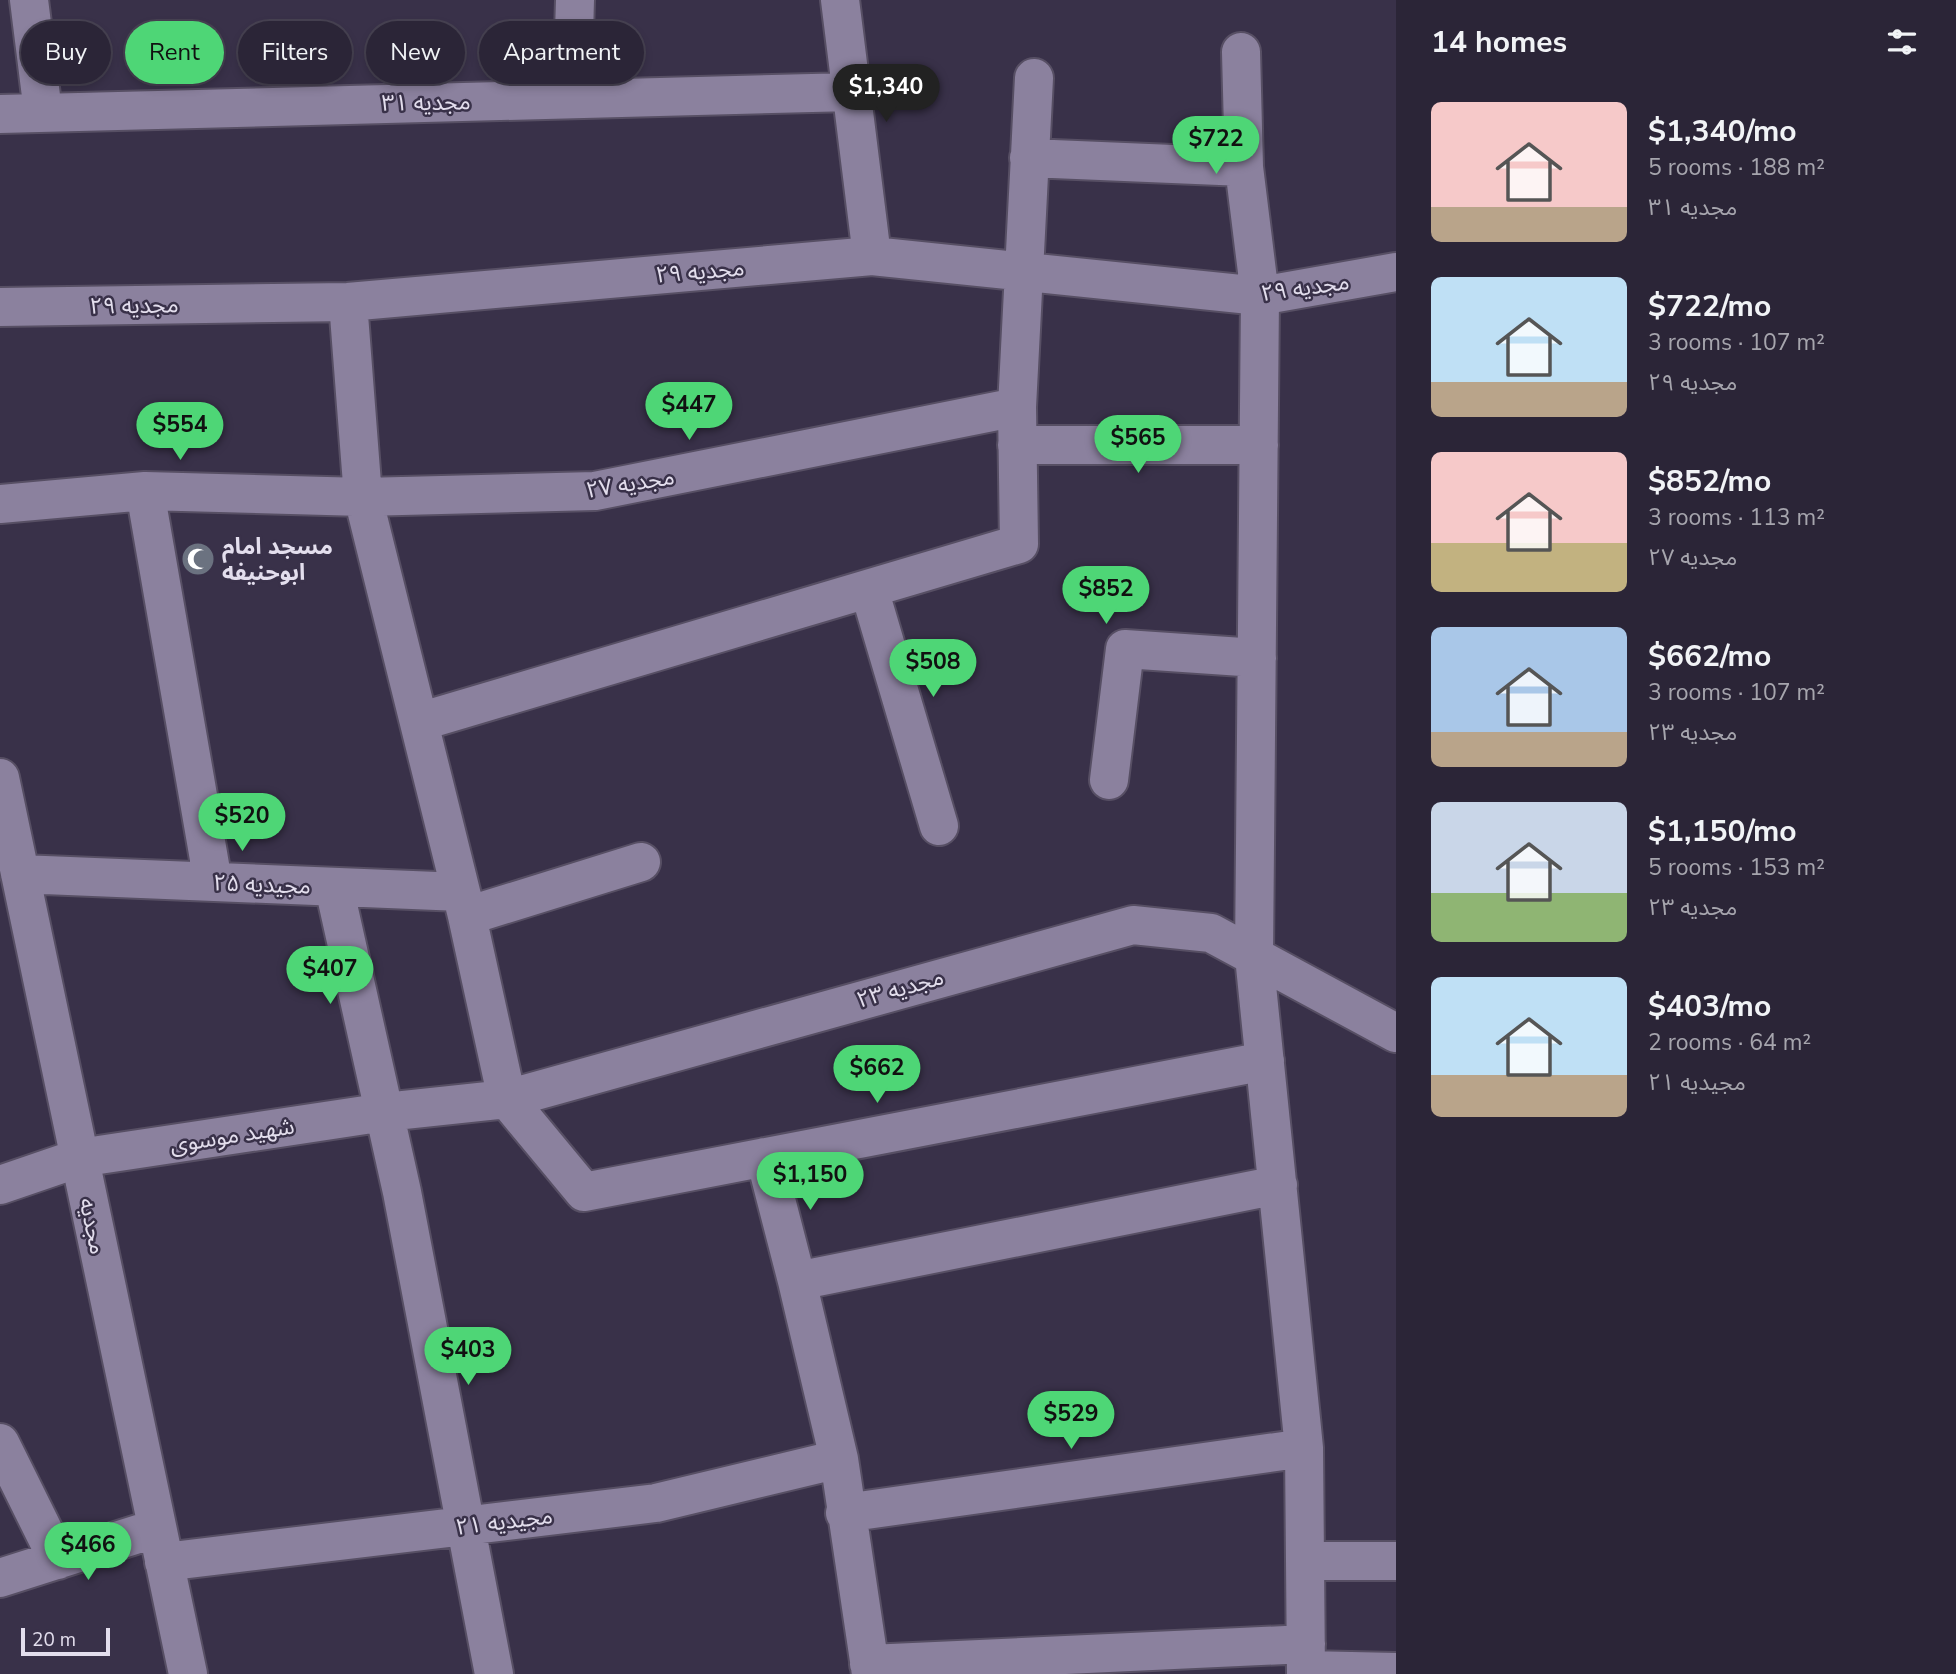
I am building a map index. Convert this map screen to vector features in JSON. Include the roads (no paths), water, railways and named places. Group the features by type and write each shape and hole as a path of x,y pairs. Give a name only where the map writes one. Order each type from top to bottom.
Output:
{"street":[{"path":"29,0 43,112"},
{"path":"572,99 575,0"},
{"path":"840,0 872,256"},
{"path":"1241,52 1244,167 1260,296 1254,956 1304,1448 1306,1663"},
{"path":"419,722 1019,544 1017,426 1034,78"},
{"name":"مجدیه ۳۱","path":"0,114 852,92"},
{"path":"1029,158 1244,167"},
{"name":"مجدیه ۲۹","path":"0,307 348,302 872,256 1260,296 1396,272"},
{"path":"348,302 363,497 464,904 507,1099 584,1192 1265,1061"},
{"name":"مجدیه ۲۷","path":"0,504 145,491 363,497 595,491 1017,426 1259,445"},
{"path":"145,491 213,882"},
{"path":"869,589 940,826"},
{"path":"1109,780 1125,649 1257,658"},
{"name":"مجدیه","path":"0,778 188,1674"},
{"name":"مجیدیه ۲۵","path":"20,874 334,887 464,904 641,862"},
{"path":"334,887 385,1112 494,1674"},
{"name":"مجدیه ۲۳","path":"385,1112 507,1099 1133,925 1211,933 1396,1033"},
{"name":"شهید موسوی","path":"0,1185 79,1158 385,1112"},
{"path":"765,1157 839,1459 870,1669 1306,1663 1396,1672"},
{"path":"797,1281 1278,1185"},
{"path":"0,1443 58,1560"},
{"path":"845,1513 1304,1448"},
{"name":"مجیدیه ۲۱","path":"0,1578 58,1560 161,1545 464,1526 656,1503 839,1459"},
{"path":"1306,1561 1396,1561"}],"place":[{"name":"مسجد امام ابوحنیفه","path":"198,559"}]}
